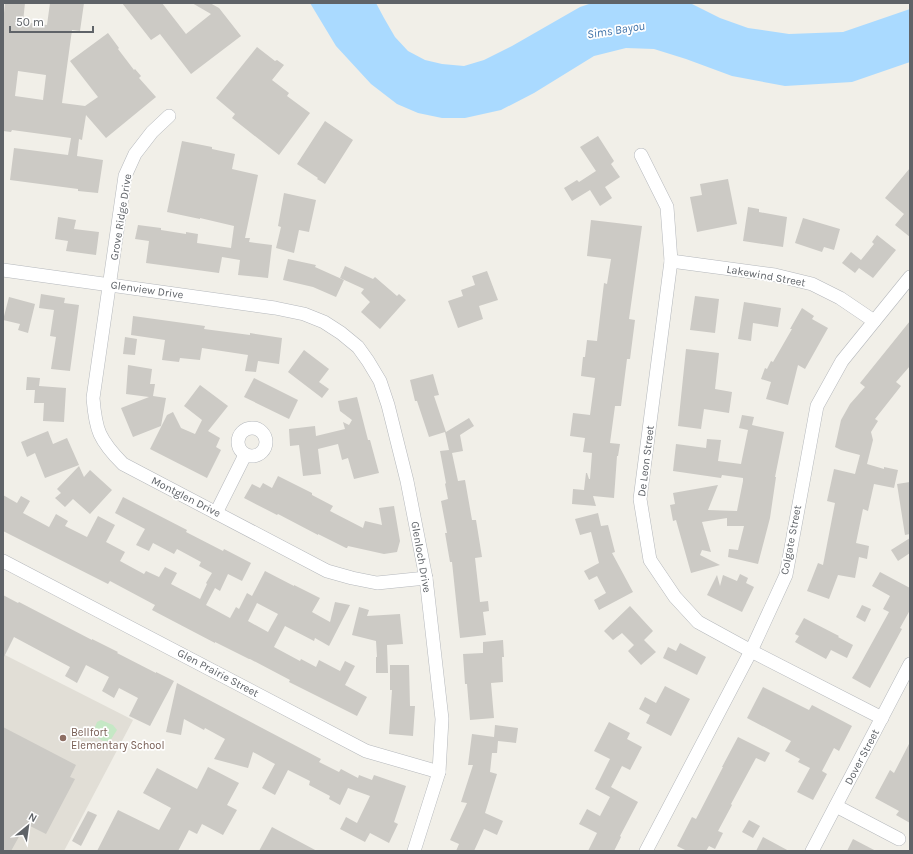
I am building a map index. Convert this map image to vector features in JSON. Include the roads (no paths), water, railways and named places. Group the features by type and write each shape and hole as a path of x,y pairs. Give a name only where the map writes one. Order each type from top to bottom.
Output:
{"street":[{"name":"Grove Ridge Drive","path":"110,285 125,176 135,154 152,132 169,116"},
{"name":"De Leon Street","path":"641,155 667,207 671,261 640,499 650,560 675,597 698,622 882,718"},
{"name":"Lakewind Street","path":"671,261 775,275 812,284 840,298 874,321"},
{"name":"Glenview Drive","path":"3,270 291,311"},
{"name":"Colgate Street","path":"646,851 751,651 786,575 817,406 842,361 910,277"},
{"name":"Montglen Drive","path":"110,285 93,398 95,415 100,434 111,452 123,464 327,571 377,583 426,578"},
{"name":"Glenloch Drive","path":"291,311 304,314 324,322 341,333 358,347 368,361 380,381 388,405 407,481 426,578 442,719 439,772 414,851"},
{"path":"216,513 245,454"},
{"name":"Glen Prairie Street","path":"3,561 366,751 439,772"},
{"name":"Dover Street","path":"812,851 910,664"},
{"path":"836,806 899,839"}],"water":[{"name":"Sims Bayou","path":"310,3 376,3 395,37 408,51 425,60 442,64 464,66 484,60 512,46 580,7 592,3 690,3 720,18 748,28 789,34 843,32 910,9 910,62 852,82 785,86 732,76 654,49 626,48 594,56 534,93 501,110 465,118 442,118 418,113 397,104 371,84 336,46"}],"place":[{"name":"Bellfort Elementary School","path":"63,738"}]}
